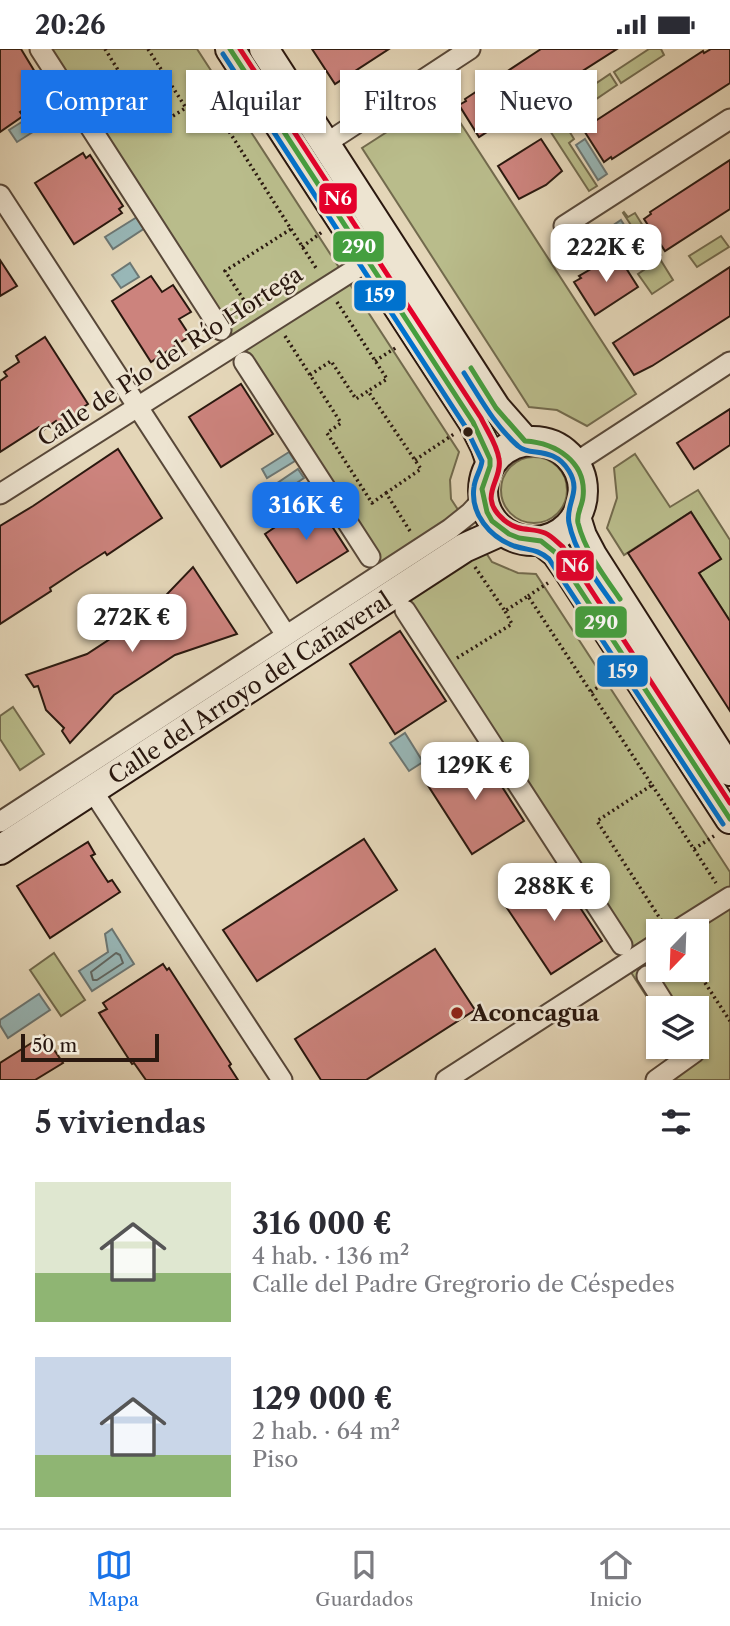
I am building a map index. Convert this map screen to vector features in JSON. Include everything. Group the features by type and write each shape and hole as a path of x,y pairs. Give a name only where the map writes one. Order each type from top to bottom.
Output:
{"main road":[{"path":"230,49 473,422 491,463"},
{"path":"264,49 496,408 525,441"},
{"path":"525,441 548,443 558,447 575,463 583,484 583,496 576,517 567,528 541,541 521,540 502,531 493,522 483,499 484,480 491,463 505,448 525,441"},
{"path":"576,517 592,555 730,771"},
{"name":"Calle del Arroyo del Cañaveral","path":"0,850 464,548 502,531"},
{"path":"541,541 556,553 568,570 722,827"}],"street":[{"path":"40,49 221,330"},
{"path":"325,144 470,49"},
{"path":"564,226 730,119"},
{"path":"0,195 286,635"},
{"name":"Calle de Pío del Río Hortega","path":"0,494 368,261"},
{"path":"244,362 370,557"},
{"path":"575,463 730,362"},
{"name":"Calle del Arroyo del Cañaveral","path":"0,822 450,529 483,499"},
{"path":"405,610 622,945"},
{"path":"92,790 282,1080"},
{"path":"678,919 723,890"},
{"path":"446,1080 646,951"},
{"path":"656,1080 685,1059"}],"path":[{"path":"105,49 118,70"},
{"path":"148,49 186,108 172,117"},
{"path":"230,133 316,268"},
{"path":"251,311 225,271 291,229"},
{"path":"302,247 322,232"},
{"path":"309,375 331,361 356,399 387,379 337,301"},
{"path":"284,335 341,423 327,433 372,503 421,469 368,391"},
{"path":"375,361 398,346"},
{"path":"415,460 456,433"},
{"path":"386,493 410,531"},
{"path":"442,667 512,624 473,564"},
{"path":"505,611 548,583"},
{"path":"528,596 723,890"},
{"path":"591,692 611,678"},
{"path":"652,785 597,821 665,919"},
{"path":"694,849 722,827"},
{"path":"705,982 728,1013 730,1021"}],"green space":[{"path":"34,49 197,49 211,70 186,70 186,133 252,133 459,452 450,480 451,499 492,562 518,573 536,574 730,872 730,1080 647,1080 679,1059 709,1059 709,996 646,996 88,133 172,133 172,70 48,70"},
{"path":"649,49 661,49 664,55 621,83 614,72"},
{"path":"610,74 617,85 597,98 597,83"},
{"path":"461,124 636,394 587,426 557,410 529,407 362,148 385,133 461,133"},
{"path":"551,133 570,133 574,139 569,143 597,186 589,191"},
{"path":"624,212 628,217 635,213 661,255 654,260"},
{"path":"721,236 729,247 697,267 689,256"},
{"path":"660,259 673,280 652,294 638,274"},
{"path":"635,454 670,507 698,490 730,540 730,621 699,573 721,559 691,512 624,555 607,528 617,498 614,468"},
{"path":"534,457 557,467 567,490 557,513 534,523 511,513 501,490 511,467"},
{"path":"13,707 44,754 20,770 0,739 0,716"},
{"path":"54,953 85,1000 61,1016 30,970"}],"water":[{"path":"21,122 21,133 31,133 17,142 9,130"},
{"path":"585,139 607,174 598,180 576,145"},
{"path":"137,217 145,228 113,249 105,237"},
{"path":"621,220 643,255 635,260 612,226"},
{"path":"130,263 139,277 121,288 112,275"},
{"path":"289,452 295,461 267,478 262,469"},
{"path":"298,469 304,478 273,499 267,490"},
{"path":"405,733 423,762 409,771 390,743"},
{"path":"112,929 134,964 92,991 79,971 108,952 105,934"},
{"path":"39,994 50,1010 8,1038 0,1020"}],"building":[{"path":"0,49 21,49 34,70 21,70 21,117 0,132"},
{"path":"312,49 389,49 357,70 340,70 340,81 335,84"},
{"path":"541,49 617,49 584,70 509,70"},
{"path":"711,49 730,49 730,83 604,162 586,133 597,133 597,120 703,51 704,53"},
{"path":"475,92 475,131 461,108 465,99"},
{"path":"541,139 562,171 546,185 519,199 498,166"},
{"path":"83,153 86,158 90,155 123,206 119,209 122,213 74,244 35,183"},
{"path":"730,160 730,209 665,251 644,219 650,212"},
{"path":"617,254 638,287 595,315 574,282 581,278 579,276"},
{"path":"0,260 17,286 0,296"},
{"path":"730,267 730,316 634,375 613,343"},
{"path":"151,276 162,292 173,285 191,312 179,319 190,336 151,362 112,301"},
{"path":"45,337 88,404 79,410 81,414 60,427 56,421 42,431 39,427 0,452 0,381 7,376 4,372 19,362 16,356"},
{"path":"241,384 273,434 221,467 189,417"},
{"path":"730,409 730,445 694,469 677,443"},
{"path":"118,449 162,518 107,555 105,552 77,570 50,588 51,591 0,624 0,526"},
{"path":"315,500 348,551 297,583 265,534"},
{"path":"691,512 721,559 699,573 730,621 730,711 628,553"},
{"path":"193,567 237,634 175,655 114,695 70,743 62,731 64,728 46,710 38,686 34,687 26,675 87,654 148,614"},
{"path":"400,631 446,701 395,734 350,664"},
{"path":"479,751 524,821 472,854 427,784"},
{"path":"364,839 397,890 257,981 223,930"},
{"path":"88,842 95,854 91,856 108,882 112,880 120,892 50,938 17,886"},
{"path":"556,871 602,941 551,974 505,905"},
{"path":"435,949 475,1010 366,1080 321,1080 295,1039"},
{"path":"163,964 167,970 169,968 231,1064 229,1066 238,1080 146,1080 134,1063 132,1064 99,1013 107,1009 103,1003"},
{"path":"44,1035 63,1063 35,1080 0,1080 0,1063"}],"transit line":[{"name":"290","path":"230,49 473,422 490,459 482,489 492,521 509,534 541,541 556,553 730,819"},
{"name":"N6","path":"240,49 481,418 499,459 498,474 491,496 496,511 510,524 545,533 563,547 730,803"},
{"name":"159","path":"223,54 465,426 482,461 474,497 475,506 484,523 505,542 536,551 549,559 723,824"},
{"name":"290","path":"471,368 496,408 525,441 558,450 575,464 583,485 583,497 578,513 581,533 596,563 620,599"},
{"name":"159","path":"464,373 495,421 518,446 556,458 569,471 574,485 568,516 572,534 587,566 613,604"}],"place":[{"name":"Aconcagua","path":"457,1013"}]}
